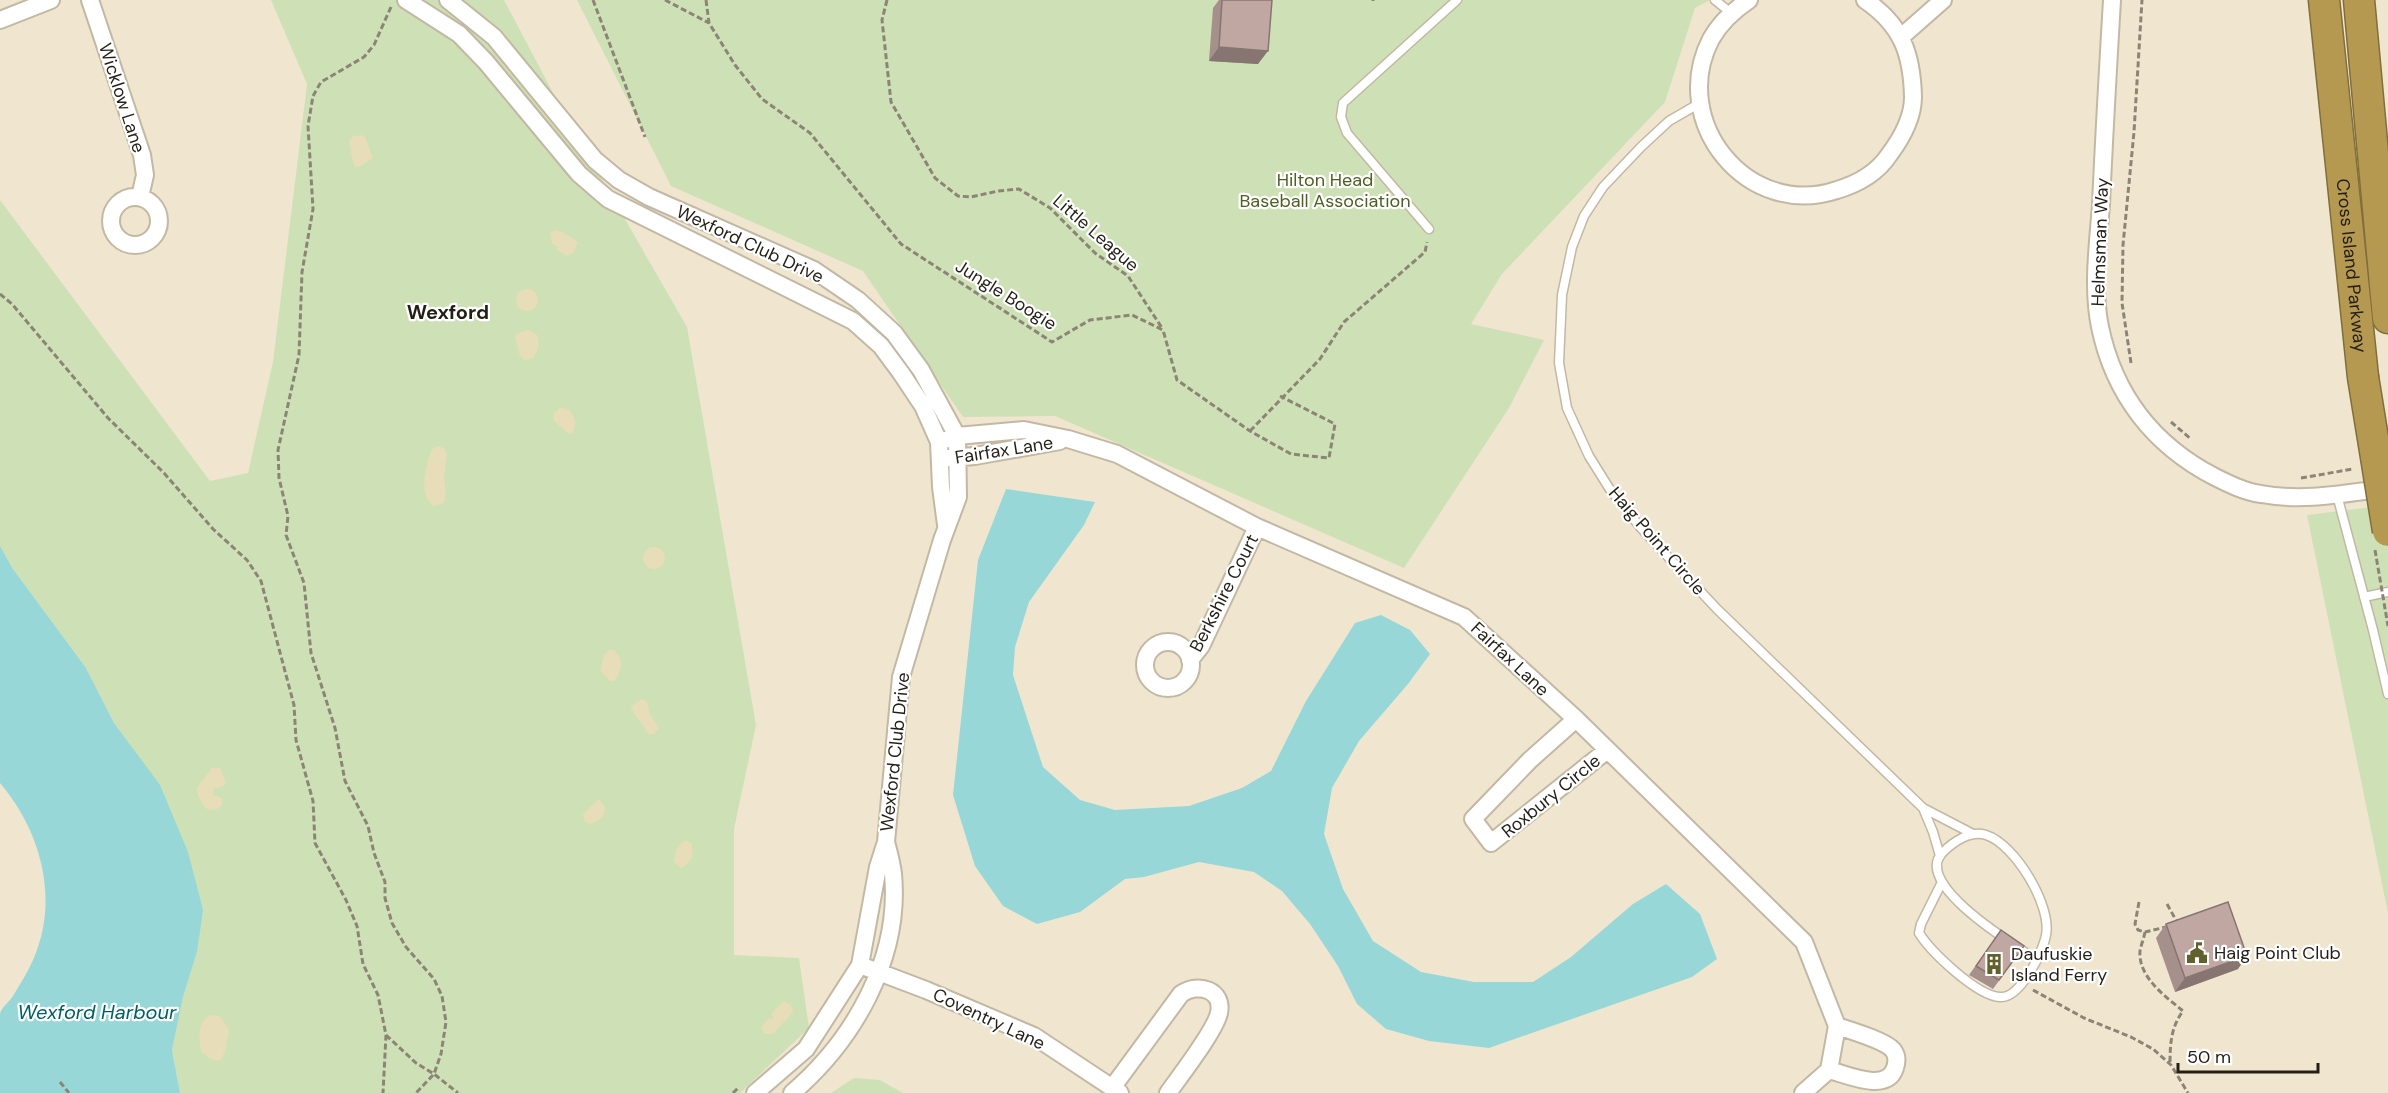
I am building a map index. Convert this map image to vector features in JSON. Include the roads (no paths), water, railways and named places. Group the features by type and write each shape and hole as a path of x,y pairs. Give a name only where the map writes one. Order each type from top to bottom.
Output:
{"highway":[{"name":"Cross Island Parkway","path":"2324,0 2363,377 2388,531"},
{"name":"Cross Island Parkway","path":"2359,0 2388,318"}],"street":[{"path":"0,20 51,0"},
{"name":"Wicklow Lane","path":"90,0 142,155 146,175 140,197"},
{"name":"Wexford Club Drive","path":"406,0 459,34 486,62 579,174 608,199 653,223 703,244 853,321 881,346 923,406 939,442 946,526"},
{"name":"Wexford Club Drive","path":"448,0 494,37 595,160 619,180 662,203 814,270 858,300 894,333 921,370 957,436 958,497 946,526 901,676 886,842 878,867 860,966 806,1049 755,1093"},
{"path":"1749,0 1731,13 1711,39 1701,70 1700,103 1709,136 1729,164 1756,184 1789,195 1823,195 1856,184 1883,164 1903,136 1913,103 1912,69 1900,37 1880,11 1865,0"},
{"path":"1900,37 1943,0"},
{"name":"Helmsman Way","path":"2112,0 2097,305 2110,367 2119,386 2150,428 2165,444 2203,471 2233,486 2260,494 2312,498 2388,488"},
{"name":"Wexford Club Drive","path":"653,223 662,203"},
{"name":"Fairfax Lane","path":"939,442 957,436 1024,430 1068,439 1117,454 1257,527 1464,616 1576,719 1606,751 1804,942 1837,1026"},
{"name":"Fairfax Lane","path":"940,461 958,456 975,456 1068,439"},
{"name":"Berkshire Court","path":"1190,660 1201,646 1257,527"},
{"name":"Roxbury Circle","path":"1576,719 1530,760 1473,819 1491,843 1606,751"},
{"name":"Wexford Club Drive","path":"792,1093 816,1072 837,1048 853,1025 878,973 888,938 893,902 893,873 886,842"},
{"name":"Coventry Lane","path":"860,966 926,990 1034,1036 1116,1090 1181,994 1191,988 1200,987 1216,997 1220,1004 1219,1014 1213,1027 1168,1093"},
{"path":"1803,1093 1829,1070 1837,1026 1893,1049 1897,1060 1893,1076 1887,1080 1870,1082 1829,1070"}],"lane":[{"path":"1429,229 1347,133 1341,117 1343,103 1457,0"},
{"path":"1715,0 1731,13"},
{"name":"Haig Point Circle","path":"1700,103 1669,121 1641,147 1603,188 1584,216 1572,247 1562,295 1559,363 1567,408 1589,456 1609,488 1641,528 1717,609 1923,808"},
{"path":"2337,495 2388,694"},
{"path":"2364,597 2388,592"},
{"path":"1923,808 1973,834 1986,835 1998,842 2030,878 2042,900 2047,935 2028,977 2011,994 2001,998 1988,994 1955,972 1925,942 1920,933 1921,924 1942,882"},
{"path":"1923,808 1940,856"},
{"path":"1973,834 1956,842 1940,856 1937,864 1942,882 1961,906 2037,960"}],"water":[{"path":"1006,489 1095,502 1084,525 1029,602 1015,647 1013,675 1043,767 1080,800 1115,810 1189,806 1242,788 1271,771 1306,701 1355,623 1381,615 1410,630 1430,654 1408,684 1359,741 1332,788 1324,834 1343,889 1373,941 1421,972 1474,982 1533,982 1571,957 1633,904 1666,884 1700,914 1717,959 1692,977 1489,1048 1429,1041 1386,1029 1357,1004 1338,966 1310,924 1282,891 1254,872 1199,862 1144,877 1125,879 1080,912 1037,924 1003,906 975,866 953,795 978,560"},
{"name":"Wexford Harbour","path":"0,546 13,569 86,668 114,723 160,785 188,852 203,910 197,952 183,997 172,1050 180,1093 0,1093 0,1014 33,960 41,937 45,914 45,890 36,844 26,822 0,783"}],"place":[{"name":"Haig Point Club","path":"2197,953"},
{"name":"Daufuskie Island Ferry","path":"1994,964"}],"district":[{"name":"Wexford","path":"448,312"}],"park label":[{"name":"Hilton Head Baseball Association","path":"1325,190"}]}
